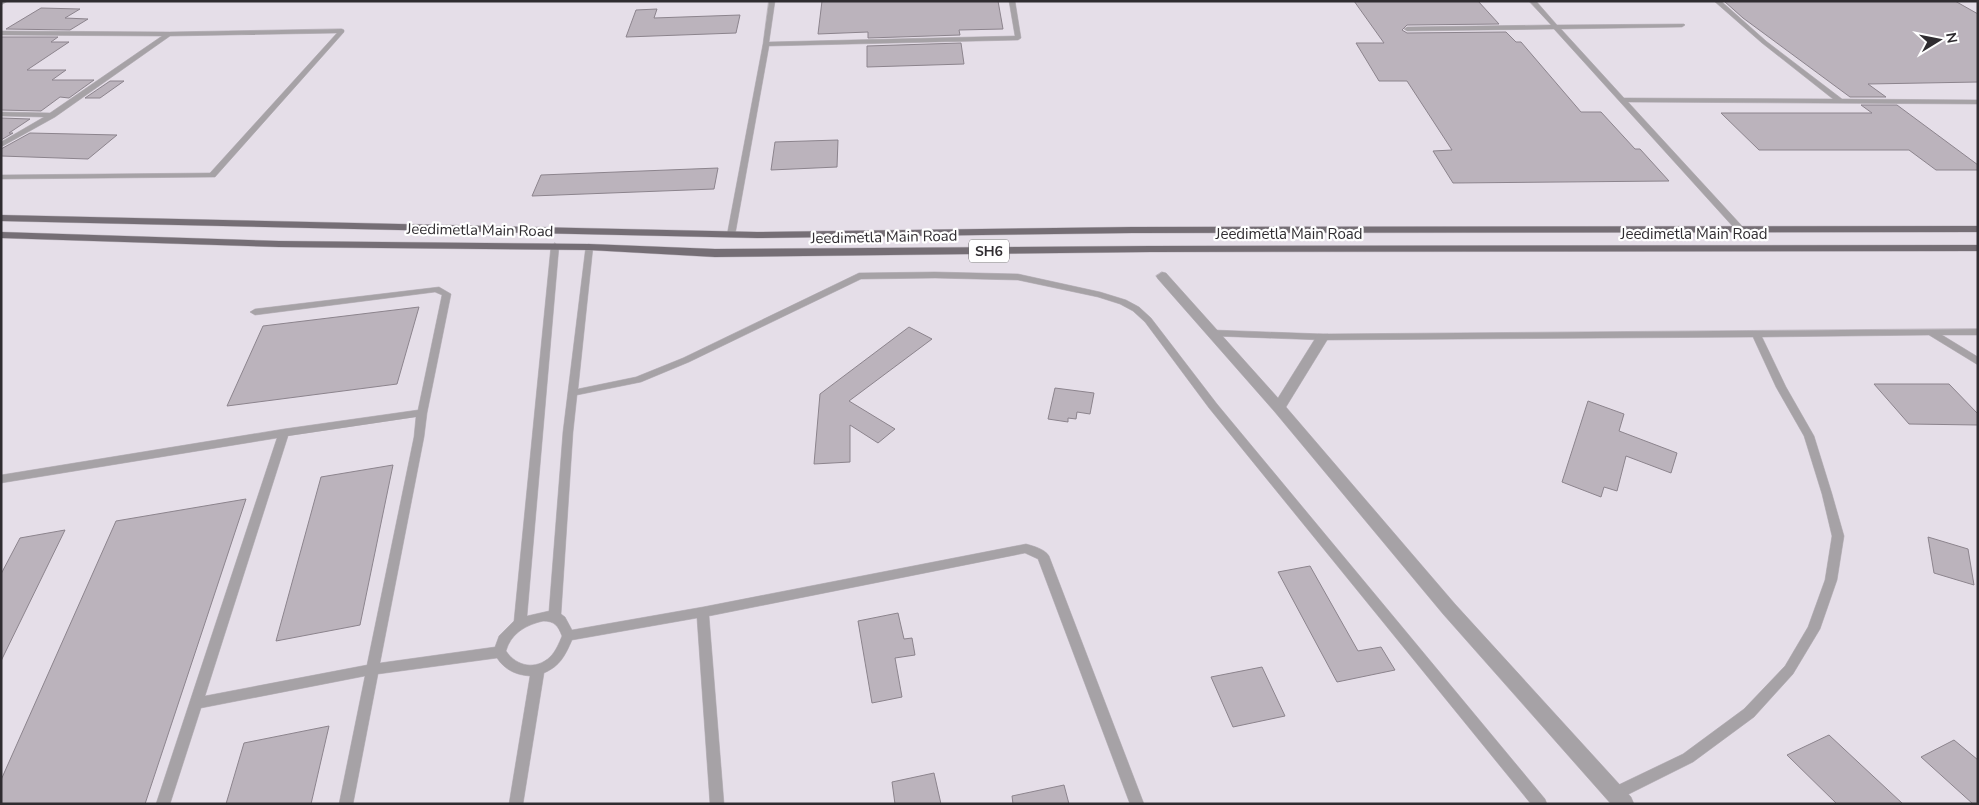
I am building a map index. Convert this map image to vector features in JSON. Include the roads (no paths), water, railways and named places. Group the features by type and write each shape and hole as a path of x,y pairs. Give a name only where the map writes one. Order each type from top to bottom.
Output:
{"main road":[{"name":"Jeedimetla Main Road","path":"1,218 731,234 1132,230 1978,229"},
{"path":"121,239 139,222"},
{"name":"Jeedimetla Main Road","path":"1,235 279,244 555,246 715,253 1150,249 1978,248"}],"street":[{"path":"1162,276 1279,408 1449,609 1620,799"},
{"path":"1279,408 1323,337"}],"lane":[{"path":"1,3 5,1"},
{"path":"731,234 766,44 772,1"},
{"path":"766,44 1018,38 1012,1"},
{"path":"1532,1 1739,228"},
{"path":"1716,1 1764,42 1839,100"},
{"path":"1408,29 1682,26"},
{"path":"1,33 169,34 342,31 212,175 1,177"},
{"path":"1,145 52,114 169,34"},
{"path":"1622,100 1978,102"},
{"path":"1,114 52,114"},
{"path":"520,623 555,246"},
{"path":"555,616 572,393 589,247"},
{"path":"572,393 638,380 702,352 859,276 1018,277 1123,302 1136,309 1148,320 1213,406 1540,804"},
{"path":"255,312 436,289 447,294 346,804"},
{"path":"1212,333 1323,337 1978,332"},
{"path":"1932,333 1978,362"},
{"path":"1620,799 1688,758 1749,713 1789,670 1814,629 1831,580 1838,536 1828,494 1809,436 1781,387 1756,334"},
{"path":"1,479 284,433 422,413"},
{"path":"162,804 284,433"},
{"path":"568,636 704,612 1026,548 1043,556 1137,804"},
{"path":"704,612 717,804"},
{"path":"555,616 561,618 568,636 554,661 538,669 520,671 508,665 500,652 503,640 520,623 537,618 555,616"},
{"path":"196,703 373,669 500,652"},
{"path":"516,804 538,669"}]}
